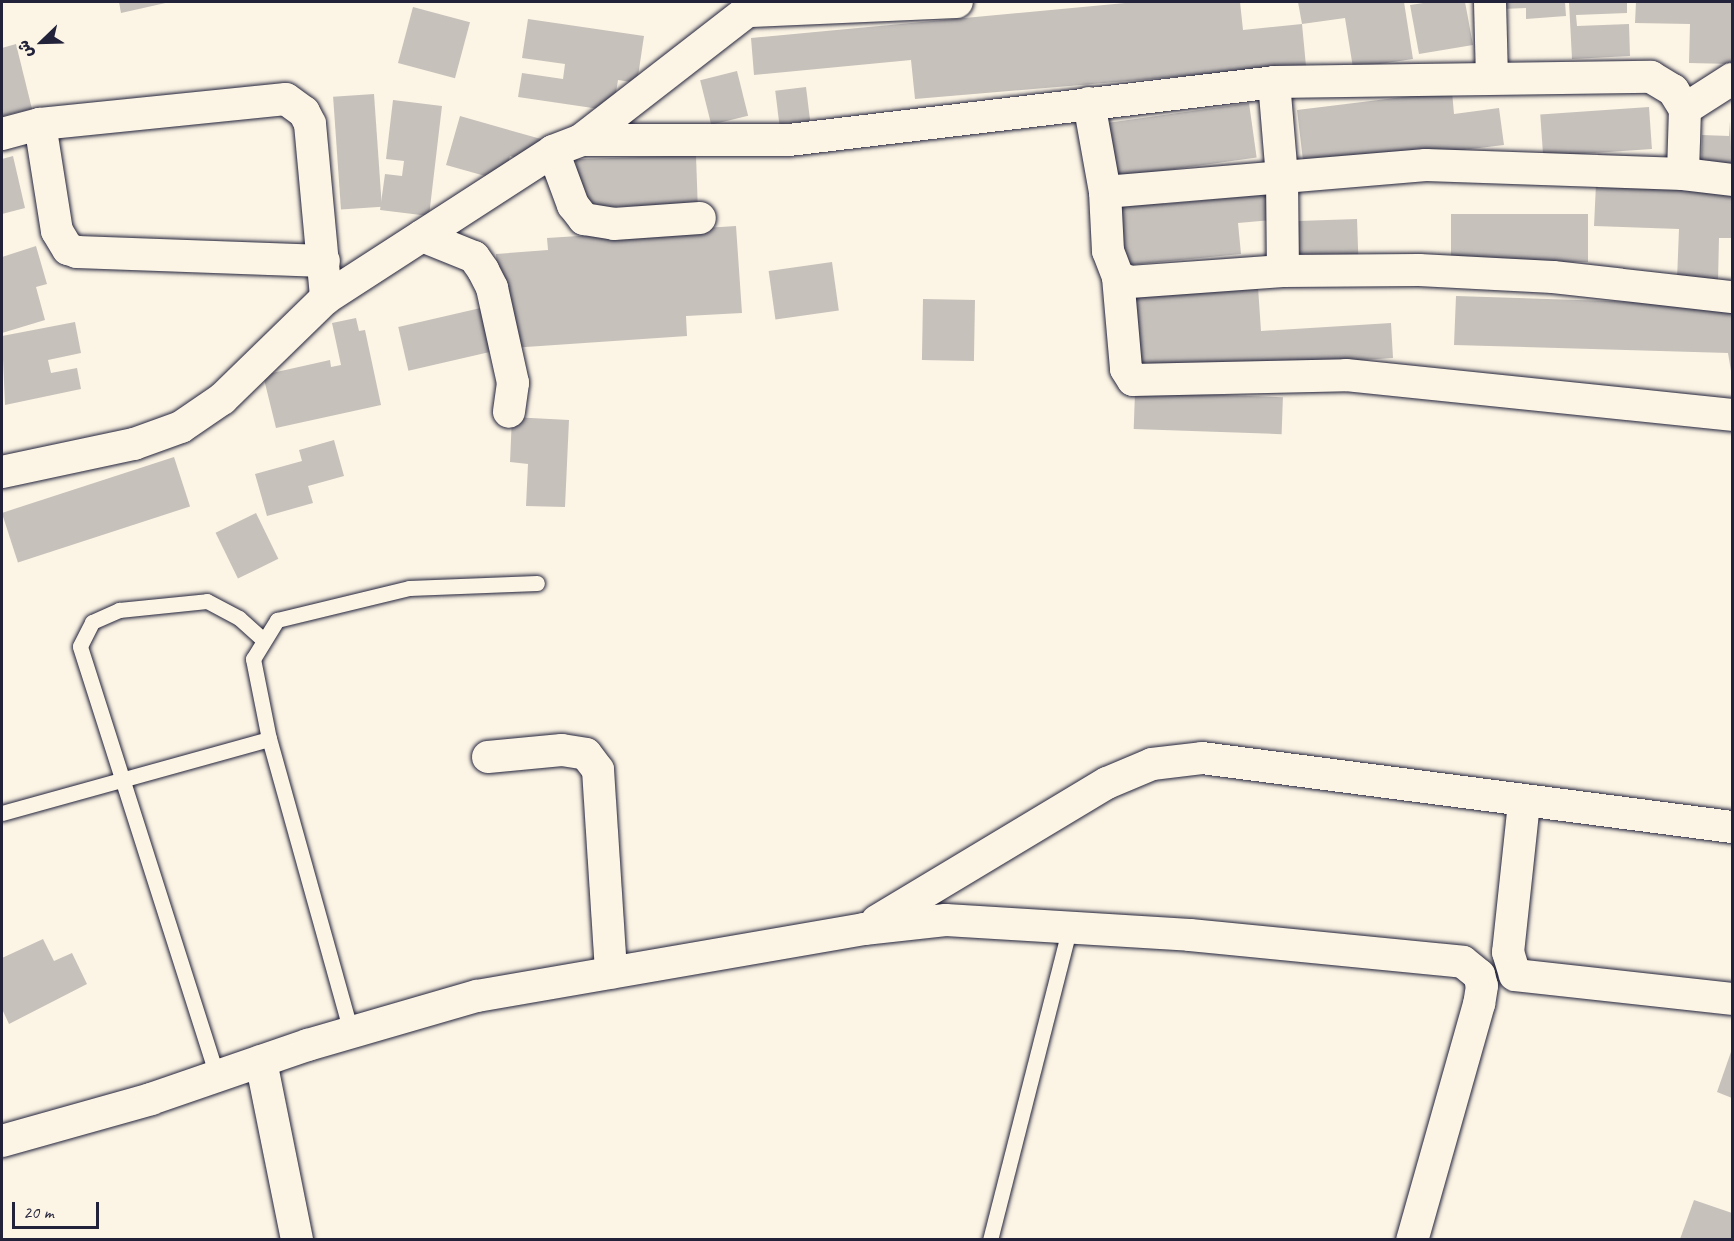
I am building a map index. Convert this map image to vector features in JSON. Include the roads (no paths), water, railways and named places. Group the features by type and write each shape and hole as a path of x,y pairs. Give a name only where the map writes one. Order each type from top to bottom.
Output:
{"street":[{"path":"2,472 134,444 181,427 222,399 326,297 567,146 754,6 957,2"},
{"path":"1490,2 1492,77"},
{"path":"567,146 789,140 1274,82 1492,77 1651,77 1673,90 1685,109 1683,174"},
{"path":"1685,109 1732,79"},
{"path":"1274,82 1282,178 1283,271"},
{"path":"2,134 39,124 286,99 304,112 310,124 326,297"},
{"path":"1089,103 1105,192 1108,251 1118,277 1126,369 1133,380 1346,375 1732,415"},
{"path":"39,124 57,231 68,249 77,252 324,261"},
{"path":"567,146 573,205 584,219 614,224 700,218"},
{"path":"1105,192 1426,165 1683,174 1732,180"},
{"path":"422,236 474,257 492,288 513,383 509,412"},
{"path":"1118,277 1147,281 1283,271 1419,270 1520,275 1732,297"},
{"path":"488,756 562,750 586,754 598,770 611,973"},
{"path":"864,929 1107,783 1152,764 1202,758 1524,803 1732,827"},
{"path":"1524,803 1508,952 1515,975 1732,999"},
{"path":"2,1141 151,1099 351,1032 477,996 864,929 946,920 1202,936 1463,962 1471,966 1482,986 1479,1004 1412,1239"},
{"path":"261,1061 297,1239"}],"lane":[{"path":"351,1032 269,739 253,659 262,639 277,620 410,588 537,583"},
{"path":"218,1076 80,646 92,622 119,610 207,601 239,618 262,639"},
{"path":"2,813 269,739"},
{"path":"990,1239 1070,927"}]}
